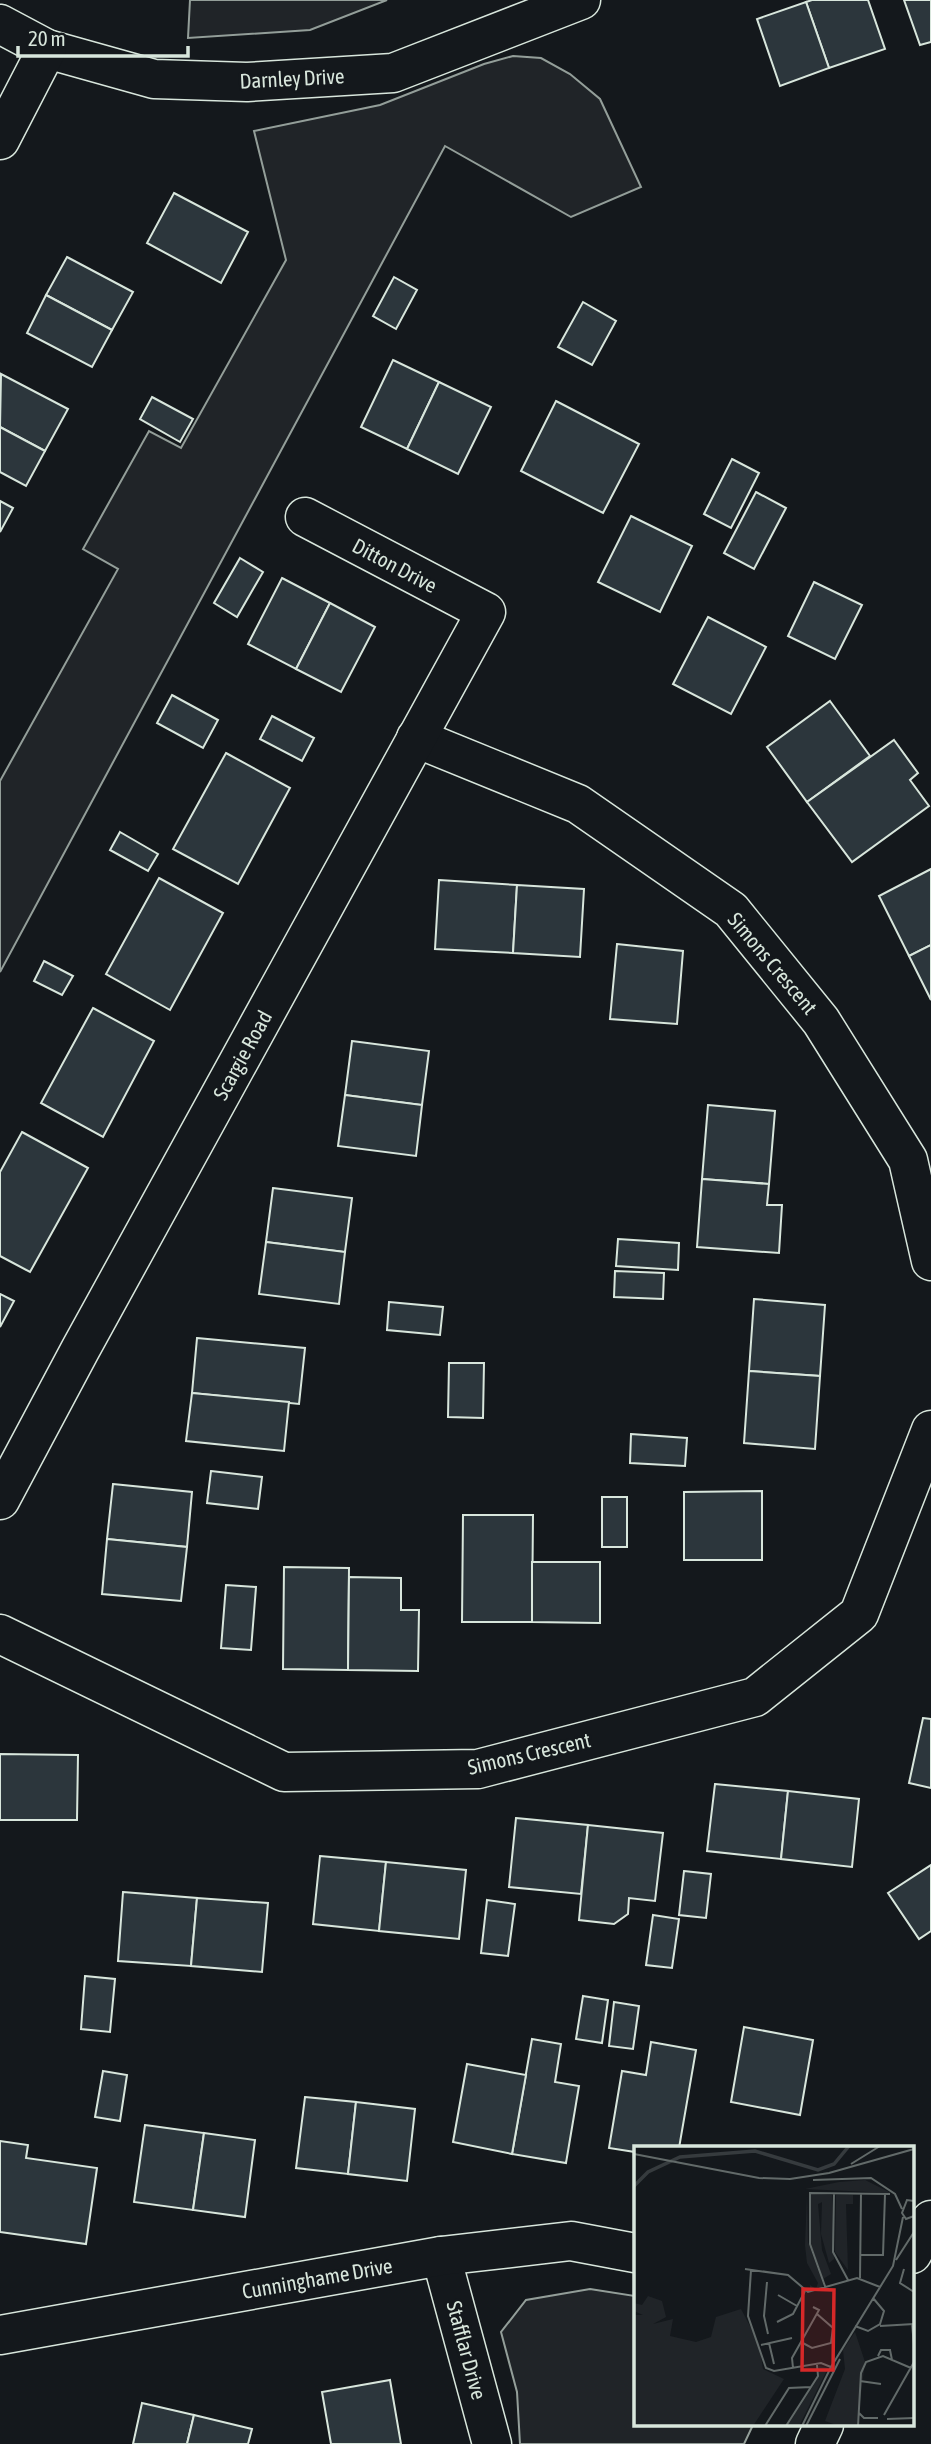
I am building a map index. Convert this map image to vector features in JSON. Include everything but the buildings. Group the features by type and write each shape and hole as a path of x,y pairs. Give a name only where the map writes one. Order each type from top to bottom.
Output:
{"street":[{"name":"Darnley Drive","path":"0,24 47,49 154,79 247,82 393,73 581,0"},
{"path":"0,139 47,49"},
{"name":"Ditton Drive","path":"305,517 486,612"},
{"name":"Scargie Road","path":"0,1500 486,612"},
{"name":"Simons Crescent","path":"416,738 578,804 731,910 821,1021 908,1160 931,1261"},
{"name":"Simons Crescent","path":"0,1634 284,1772 478,1769 755,1697 859,1614 931,1430"},
{"path":"914,2250 931,2220"},
{"name":"Cunninghame Drive","path":"0,2335 441,2256 571,2241 634,2253"},
{"name":"Stafflar Drive","path":"441,2256 492,2444"},
{"path":"815,2444 824,2426"}],"shaded area":[{"path":"190,0 387,0 310,30 188,38"},
{"path":"513,56 541,58 570,74 600,99 641,187 571,217 445,146 0,972 0,781 118,569 83,549 149,431 181,448 286,260 254,131 380,105 484,64"},
{"path":"590,2289 634,2296 634,2426 753,2426 744,2444 520,2444 517,2392 501,2332 526,2300"}]}
